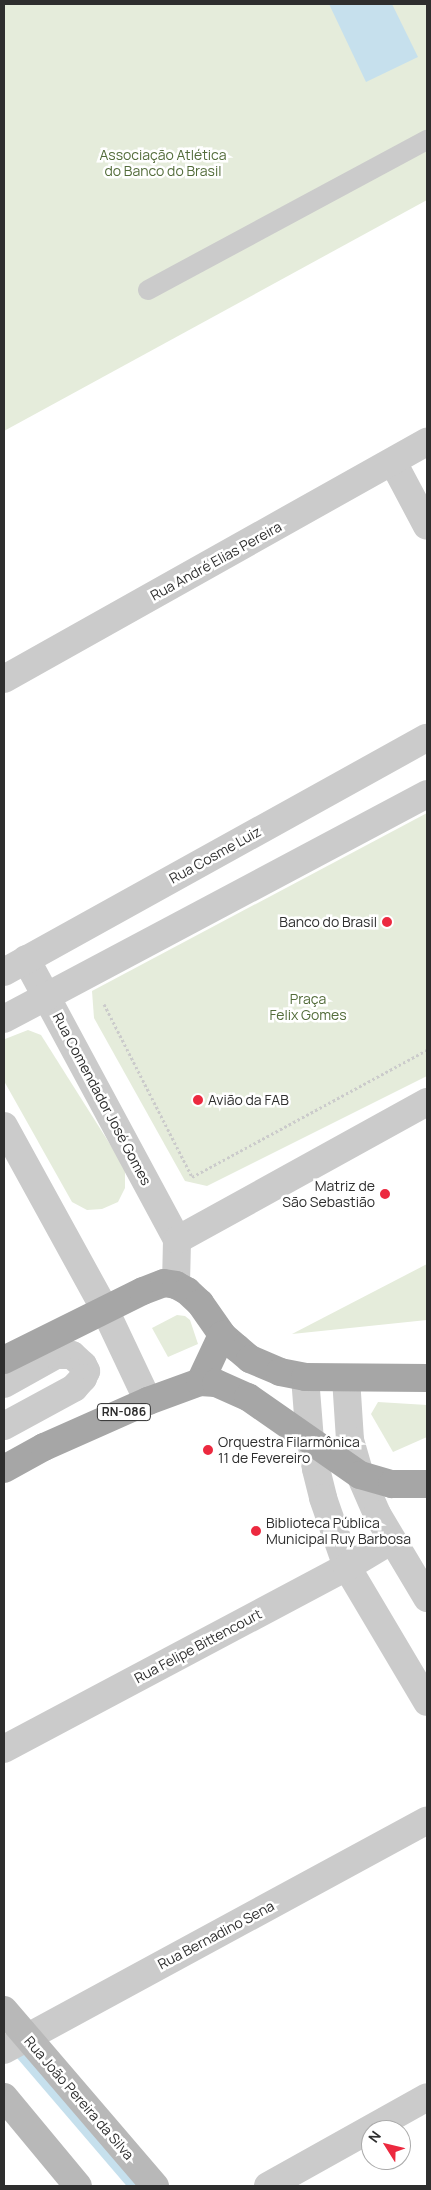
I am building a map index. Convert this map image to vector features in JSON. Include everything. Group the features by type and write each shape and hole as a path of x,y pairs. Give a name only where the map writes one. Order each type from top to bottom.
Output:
{"main road":[{"path":"4,1360 164,1283 176,1285 187,1291 200,1303 222,1335 250,1359 264,1366 306,1378 427,1378"},
{"path":"222,1335 200,1382 232,1389 278,1416 360,1475 392,1484 427,1484"},
{"name":"RN-086","path":"4,1468 44,1447 148,1401 200,1382"}],"street":[{"name":"Rua André Elias Pereira","path":"4,679 427,442"},
{"path":"393,462 427,526"},
{"name":"Rua Cosme Luiz","path":"15,966 427,738"},
{"path":"4,1019 427,794"},
{"name":"Rua Comendador José Gomes","path":"15,966 47,997 177,1240"},
{"path":"176,1285 177,1240 427,1102"},
{"path":"4,1126 105,1310 148,1401"},
{"path":"4,1384 56,1355 72,1355 83,1364 86,1371 79,1384 74,1388 4,1426"},
{"path":"306,1378 310,1440 323,1498 347,1567 427,1702"},
{"path":"346,1378 350,1440 360,1475 377,1514 427,1598"},
{"name":"Rua Felipe Bittencourt","path":"4,1749 347,1567 392,1540"},
{"name":"Rua Bernadino Sena","path":"16,2044 427,1820"},
{"name":"Rua João Pereira da Silva","path":"4,2010 16,2044 156,2186"},
{"path":"4,2097 78,2186"},
{"path":"268,2186 427,2097"}],"lane":[{"path":"148,290 427,140"}],"path":[{"path":"100,995 192,1178 427,1050"}],"green space":[{"name":"Associação Atlética do Banco do Brasil","path":"4,4 427,4 427,200 4,431"},
{"name":"Praça Felix Gomes","path":"427,813 427,1076 207,1186 185,1181 94,1018 92,991"},
{"path":"28,1030 41,1035 125,1168 125,1188 118,1202 102,1209 87,1210 72,1202 4,1081 5,1039"},
{"path":"427,1264 427,1320 292,1334"},
{"path":"177,1315 185,1316 190,1320 198,1344 168,1357 152,1328"},
{"path":"378,1402 427,1405 427,1437 393,1452 371,1414"}],"water":[{"path":"329,4 392,4 418,57 366,82"}],"waterway":[{"path":"13,2045 134,2186"}],"place":[{"name":"Banco do Brasil","path":"387,922"},
{"name":"Avião da FAB","path":"198,1100"},
{"name":"Matriz de São Sebastião","path":"385,1194"},
{"name":"Orquestra Filarmônica 11 de Fevereiro","path":"208,1450"},
{"name":"Biblioteca Pública Municipal Ruy Barbosa","path":"256,1531"}]}
